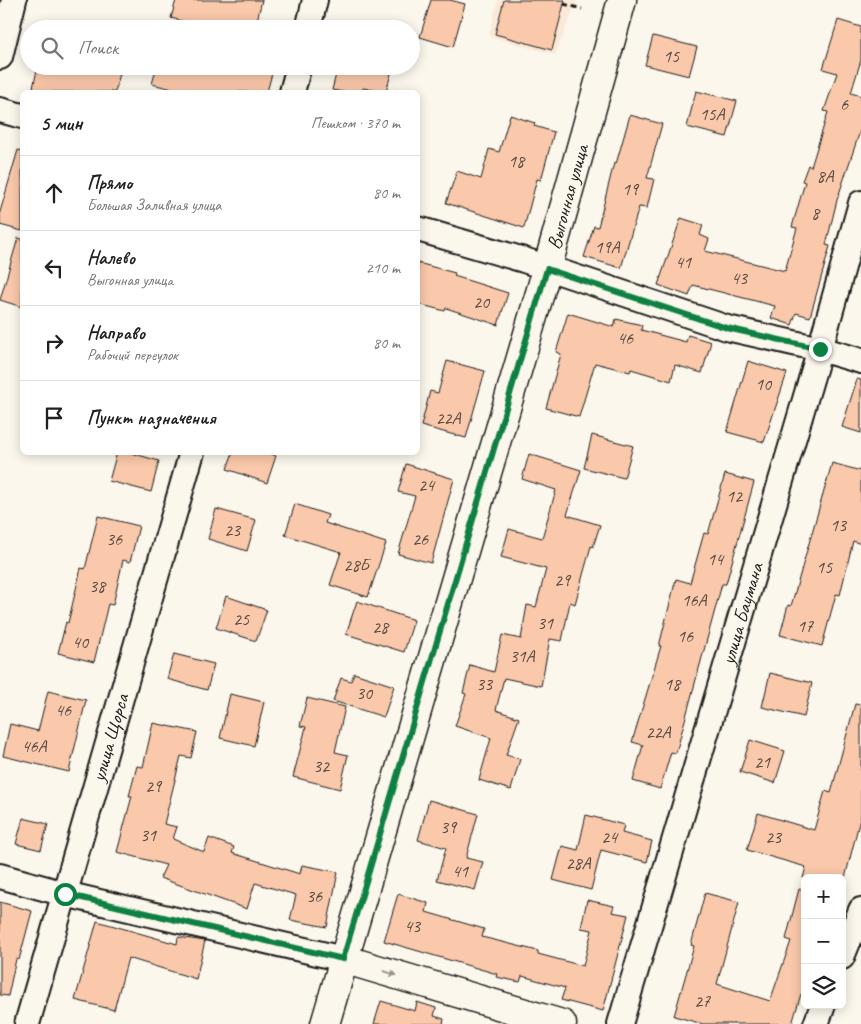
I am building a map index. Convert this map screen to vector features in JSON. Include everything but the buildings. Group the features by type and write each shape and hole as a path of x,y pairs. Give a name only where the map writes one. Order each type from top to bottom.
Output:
{"street":[{"path":"0,57 14,0"},
{"path":"310,20 315,0"},
{"name":"Выгонная улица","path":"325,1024 547,269 622,0"},
{"path":"293,90 297,75"},
{"path":"0,110 20,115"},
{"name":"улица Баумана","path":"620,1024 820,349 861,203"},
{"path":"420,230 524,260 727,328 820,349 861,362"},
{"name":"улица Щорса","path":"27,1024 191,455"},
{"path":"0,876 65,894 343,959 562,1024"},
{"path":"846,947 861,910"},
{"path":"816,1024 822,1009"}],"path":[{"path":"564,4 582,9"}],"shaded area":[{"path":"498,0 577,0 555,55 489,36"}],"route":[{"path":"65,894 343,959 547,269 727,328 820,349"}]}
